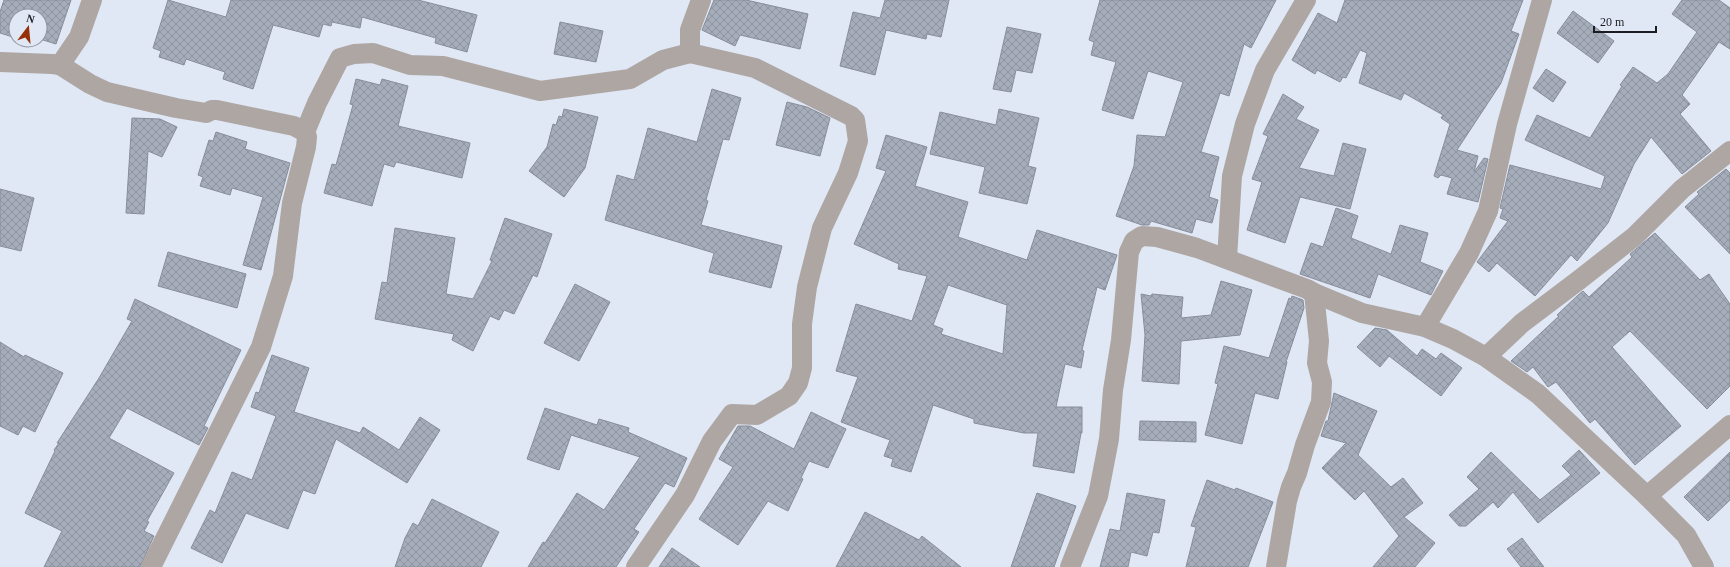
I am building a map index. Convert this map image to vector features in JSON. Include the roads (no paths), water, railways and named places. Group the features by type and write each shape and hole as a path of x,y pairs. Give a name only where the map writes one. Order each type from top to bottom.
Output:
{"street":[{"path":"60,65 79,37 92,0"},
{"path":"690,53 690,30 701,0"},
{"path":"1227,259 1232,176 1245,124 1265,70 1306,0"},
{"path":"1425,326 1470,253 1488,211 1507,124 1542,0"},
{"path":"151,567 260,347 283,276 292,203 306,148 307,137 305,132 317,102 340,58 354,54 373,53 410,64 443,66 540,91 630,79 663,60 690,53 755,68 851,116 855,120 858,141 848,173 822,228 807,287 802,324 802,368 798,383 790,396 757,415 732,414 712,441 685,495 636,567"},
{"path":"0,62 60,65 90,84 107,92 176,108 206,113 212,110 217,110 294,126 305,132"},
{"path":"1486,357 1522,323 1635,236 1682,189 1730,151"},
{"path":"1070,567 1098,496 1109,439 1113,390 1121,340 1129,252 1134,241 1142,236 1158,237 1197,248 1307,289 1362,313 1425,326 1486,357 1538,394 1647,496 1686,535 1704,567"},
{"path":"1276,567 1287,501 1321,402 1322,382 1317,363 1319,341 1314,293"},
{"path":"1647,496 1730,425"}]}
